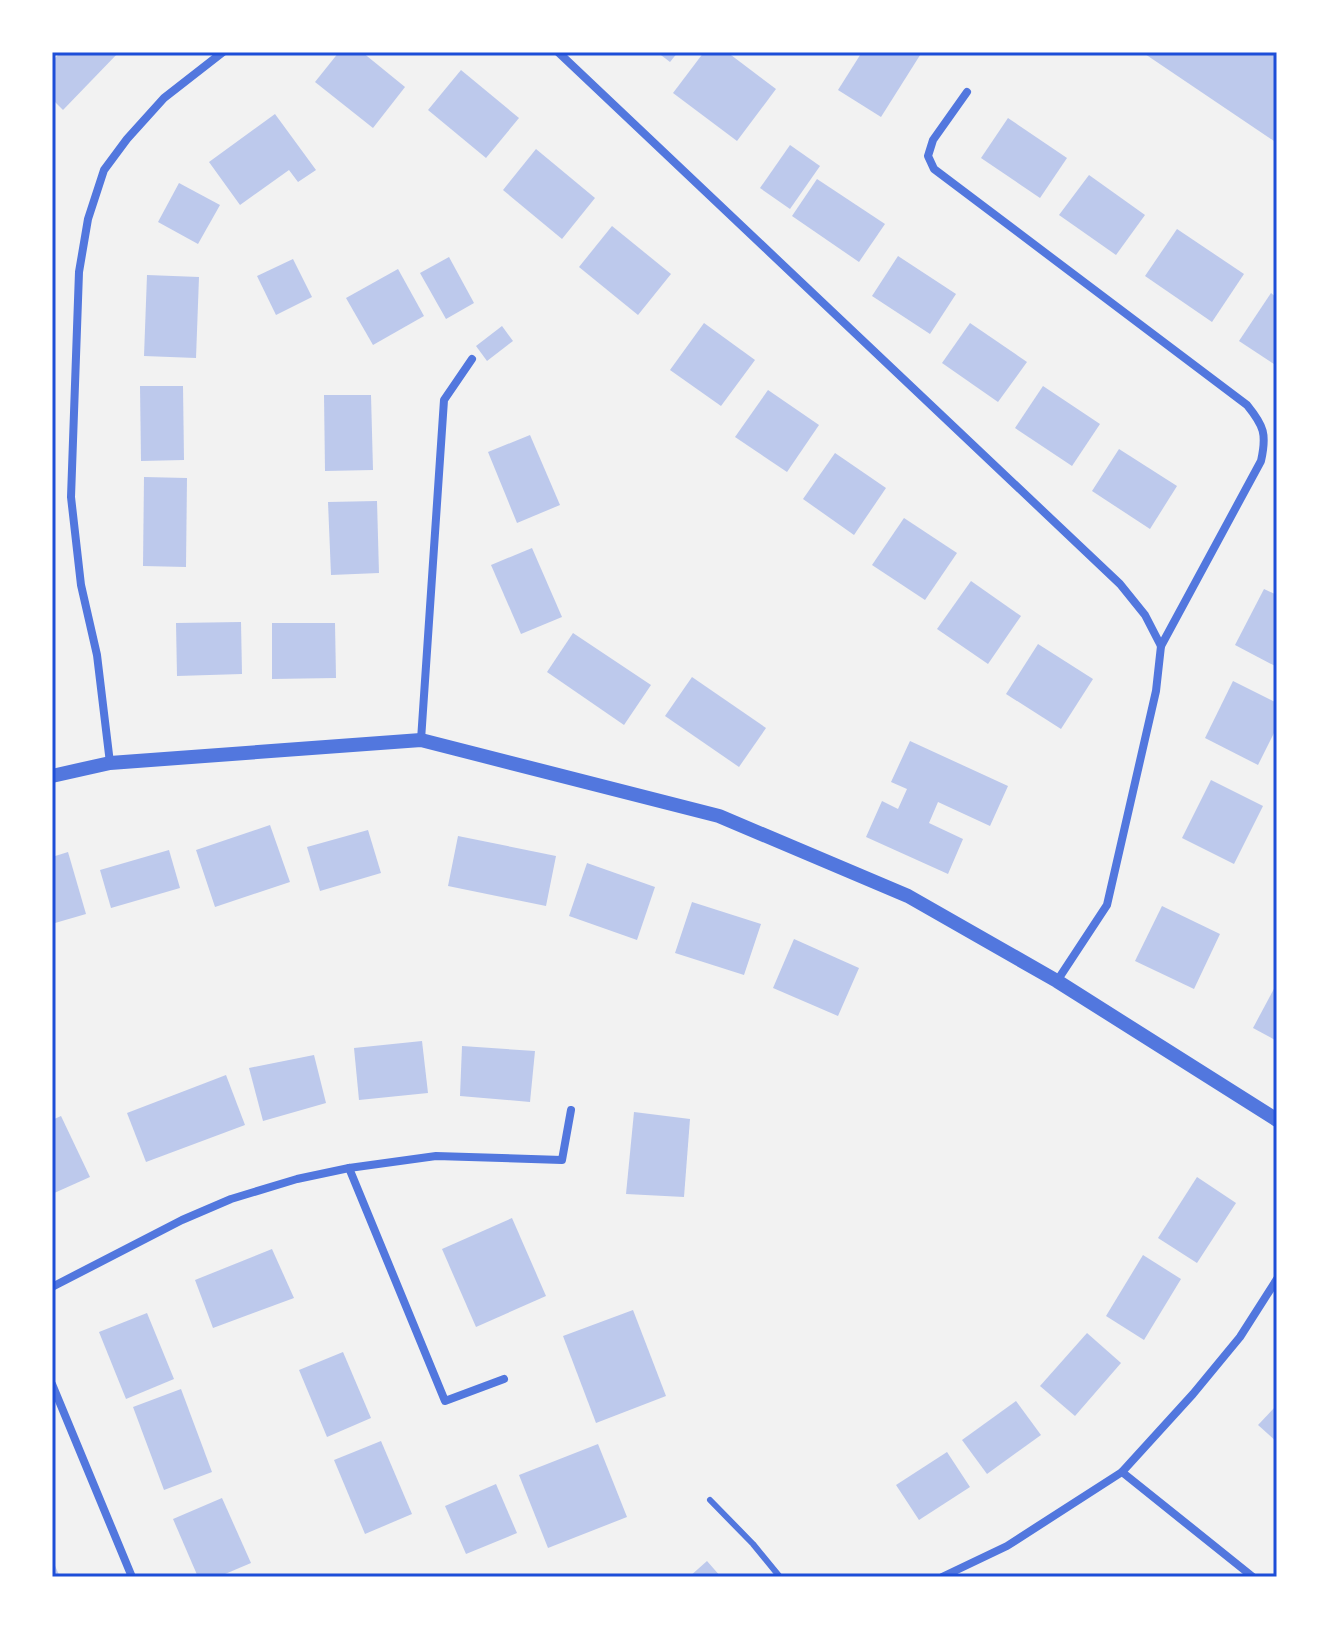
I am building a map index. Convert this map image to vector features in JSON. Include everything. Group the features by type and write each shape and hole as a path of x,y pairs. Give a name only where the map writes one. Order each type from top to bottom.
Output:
{"street":[{"path":"110,763 97,655 81,585 71,497 79,272 88,219 104,170 164,98 223,52"},
{"path":"558,52 1120,584 1145,615 1161,646"},
{"path":"967,92 933,140 928,156 934,169 1247,405 1260,422 1265,440 1261,461 1161,646 1149,722 1107,905 1057,981"},
{"path":"421,740 444,400 472,359"},
{"path":"52,776 110,763 421,740 719,816 908,896 1057,981 1277,1120"},
{"path":"52,1287 182,1220 231,1199 297,1179 436,1156 562,1160 571,1110"},
{"path":"349,1168 445,1401 504,1379"},
{"path":"942,1577 1007,1546 1122,1472 1240,1337 1277,1279"},
{"path":"52,1384 132,1577"},
{"path":"1122,1472 1253,1577"}],"lane":[{"path":"710,1500 780,1577"}],"building":[{"path":"61,52 119,52 63,110 52,99 52,61"},
{"path":"339,52 362,52 405,87 373,128 315,82"},
{"path":"657,52 678,52 670,62"},
{"path":"704,52 727,52 776,89 737,141 673,93"},
{"path":"862,52 922,52 881,117 838,90"},
{"path":"1142,52 1277,52 1277,143"},
{"path":"461,70 519,118 486,158 428,110"},
{"path":"275,114 316,170 298,182 289,170 240,205 209,162"},
{"path":"1008,118 1067,158 1040,198 981,158"},
{"path":"790,145 820,166 790,209 760,188"},
{"path":"536,149 595,198 562,239 503,190"},
{"path":"1089,175 1145,215 1116,255 1059,215"},
{"path":"817,179 885,224 859,262 792,216"},
{"path":"179,183 220,205 198,244 158,222"},
{"path":"612,226 671,274 638,315 579,267"},
{"path":"1177,229 1244,274 1212,322 1145,276"},
{"path":"898,256 956,294 930,334 872,296"},
{"path":"449,257 474,303 446,319 420,273"},
{"path":"293,259 312,297 276,315 257,276"},
{"path":"398,269 424,316 373,345 346,298"},
{"path":"147,275 199,277 196,358 144,356"},
{"path":"1271,293 1277,298 1277,366 1239,341"},
{"path":"704,323 755,360 721,406 670,370"},
{"path":"970,323 1027,362 998,402 942,363"},
{"path":"502,326 513,341 487,361 476,346"},
{"path":"140,386 183,386 184,460 141,461"},
{"path":"1043,386 1100,424 1072,466 1015,428"},
{"path":"768,390 819,425 787,472 735,437"},
{"path":"324,395 371,395 373,470 325,471"},
{"path":"530,435 560,505 517,523 488,452"},
{"path":"1119,449 1177,486 1150,529 1092,491"},
{"path":"835,453 886,488 854,535 803,499"},
{"path":"144,477 187,478 186,567 143,566"},
{"path":"377,501 379,573 331,575 328,502"},
{"path":"904,518 957,553 925,600 872,565"},
{"path":"532,548 562,617 521,634 491,565"},
{"path":"971,581 1021,616 988,664 937,629"},
{"path":"1264,589 1277,595 1277,667 1235,645"},
{"path":"241,622 242,674 177,676 176,623"},
{"path":"272,623 335,623 336,678 272,679"},
{"path":"573,633 651,685 624,725 547,672"},
{"path":"1038,644 1093,679 1061,729 1006,694"},
{"path":"692,677 766,728 739,767 665,716"},
{"path":"1233,681 1277,703 1277,727 1258,765 1205,738"},
{"path":"910,741 1008,786 990,826 938,802 929,823 963,839 948,874 866,837 882,801 898,809 907,789 891,782"},
{"path":"1211,780 1263,806 1234,864 1182,838"},
{"path":"270,825 290,882 215,907 196,850"},
{"path":"368,830 381,873 320,891 307,847"},
{"path":"458,836 556,856 546,906 448,886"},
{"path":"169,850 180,888 111,908 100,870"},
{"path":"68,852 86,914 55,923 52,913 52,857"},
{"path":"587,863 655,887 637,940 569,916"},
{"path":"692,902 761,924 744,975 675,953"},
{"path":"1162,906 1220,934 1194,989 1135,961"},
{"path":"794,939 859,968 838,1016 773,988"},
{"path":"1277,983 1277,1041 1253,1028"},
{"path":"422,1041 428,1093 359,1100 354,1048"},
{"path":"462,1046 535,1051 530,1102 460,1096"},
{"path":"314,1055 326,1103 263,1121 249,1068"},
{"path":"226,1075 245,1125 146,1162 127,1113"},
{"path":"634,1112 690,1119 684,1197 626,1194"},
{"path":"61,1116 90,1177 52,1194 52,1120"},
{"path":"1197,1177 1236,1203 1197,1263 1158,1238"},
{"path":"512,1218 546,1296 476,1327 442,1249"},
{"path":"272,1249 294,1298 213,1328 195,1280"},
{"path":"1143,1255 1181,1279 1144,1340 1106,1316"},
{"path":"633,1310 666,1396 596,1423 563,1336"},
{"path":"147,1313 174,1379 126,1399 99,1332"},
{"path":"1087,1333 1121,1363 1075,1416 1040,1386"},
{"path":"343,1352 371,1418 327,1437 299,1370"},
{"path":"181,1389 212,1472 164,1490 133,1407"},
{"path":"1016,1401 1041,1435 987,1474 962,1440"},
{"path":"1277,1405 1277,1442 1258,1425"},
{"path":"381,1441 412,1514 365,1534 334,1460"},
{"path":"598,1444 627,1517 548,1548 519,1475"},
{"path":"947,1452 970,1487 919,1520 896,1485"},
{"path":"496,1484 517,1533 466,1554 445,1506"},
{"path":"222,1498 251,1563 218,1577 198,1577 173,1519"},
{"path":"52,1559 60,1577 52,1577"},
{"path":"707,1561 721,1577 689,1577"}]}
